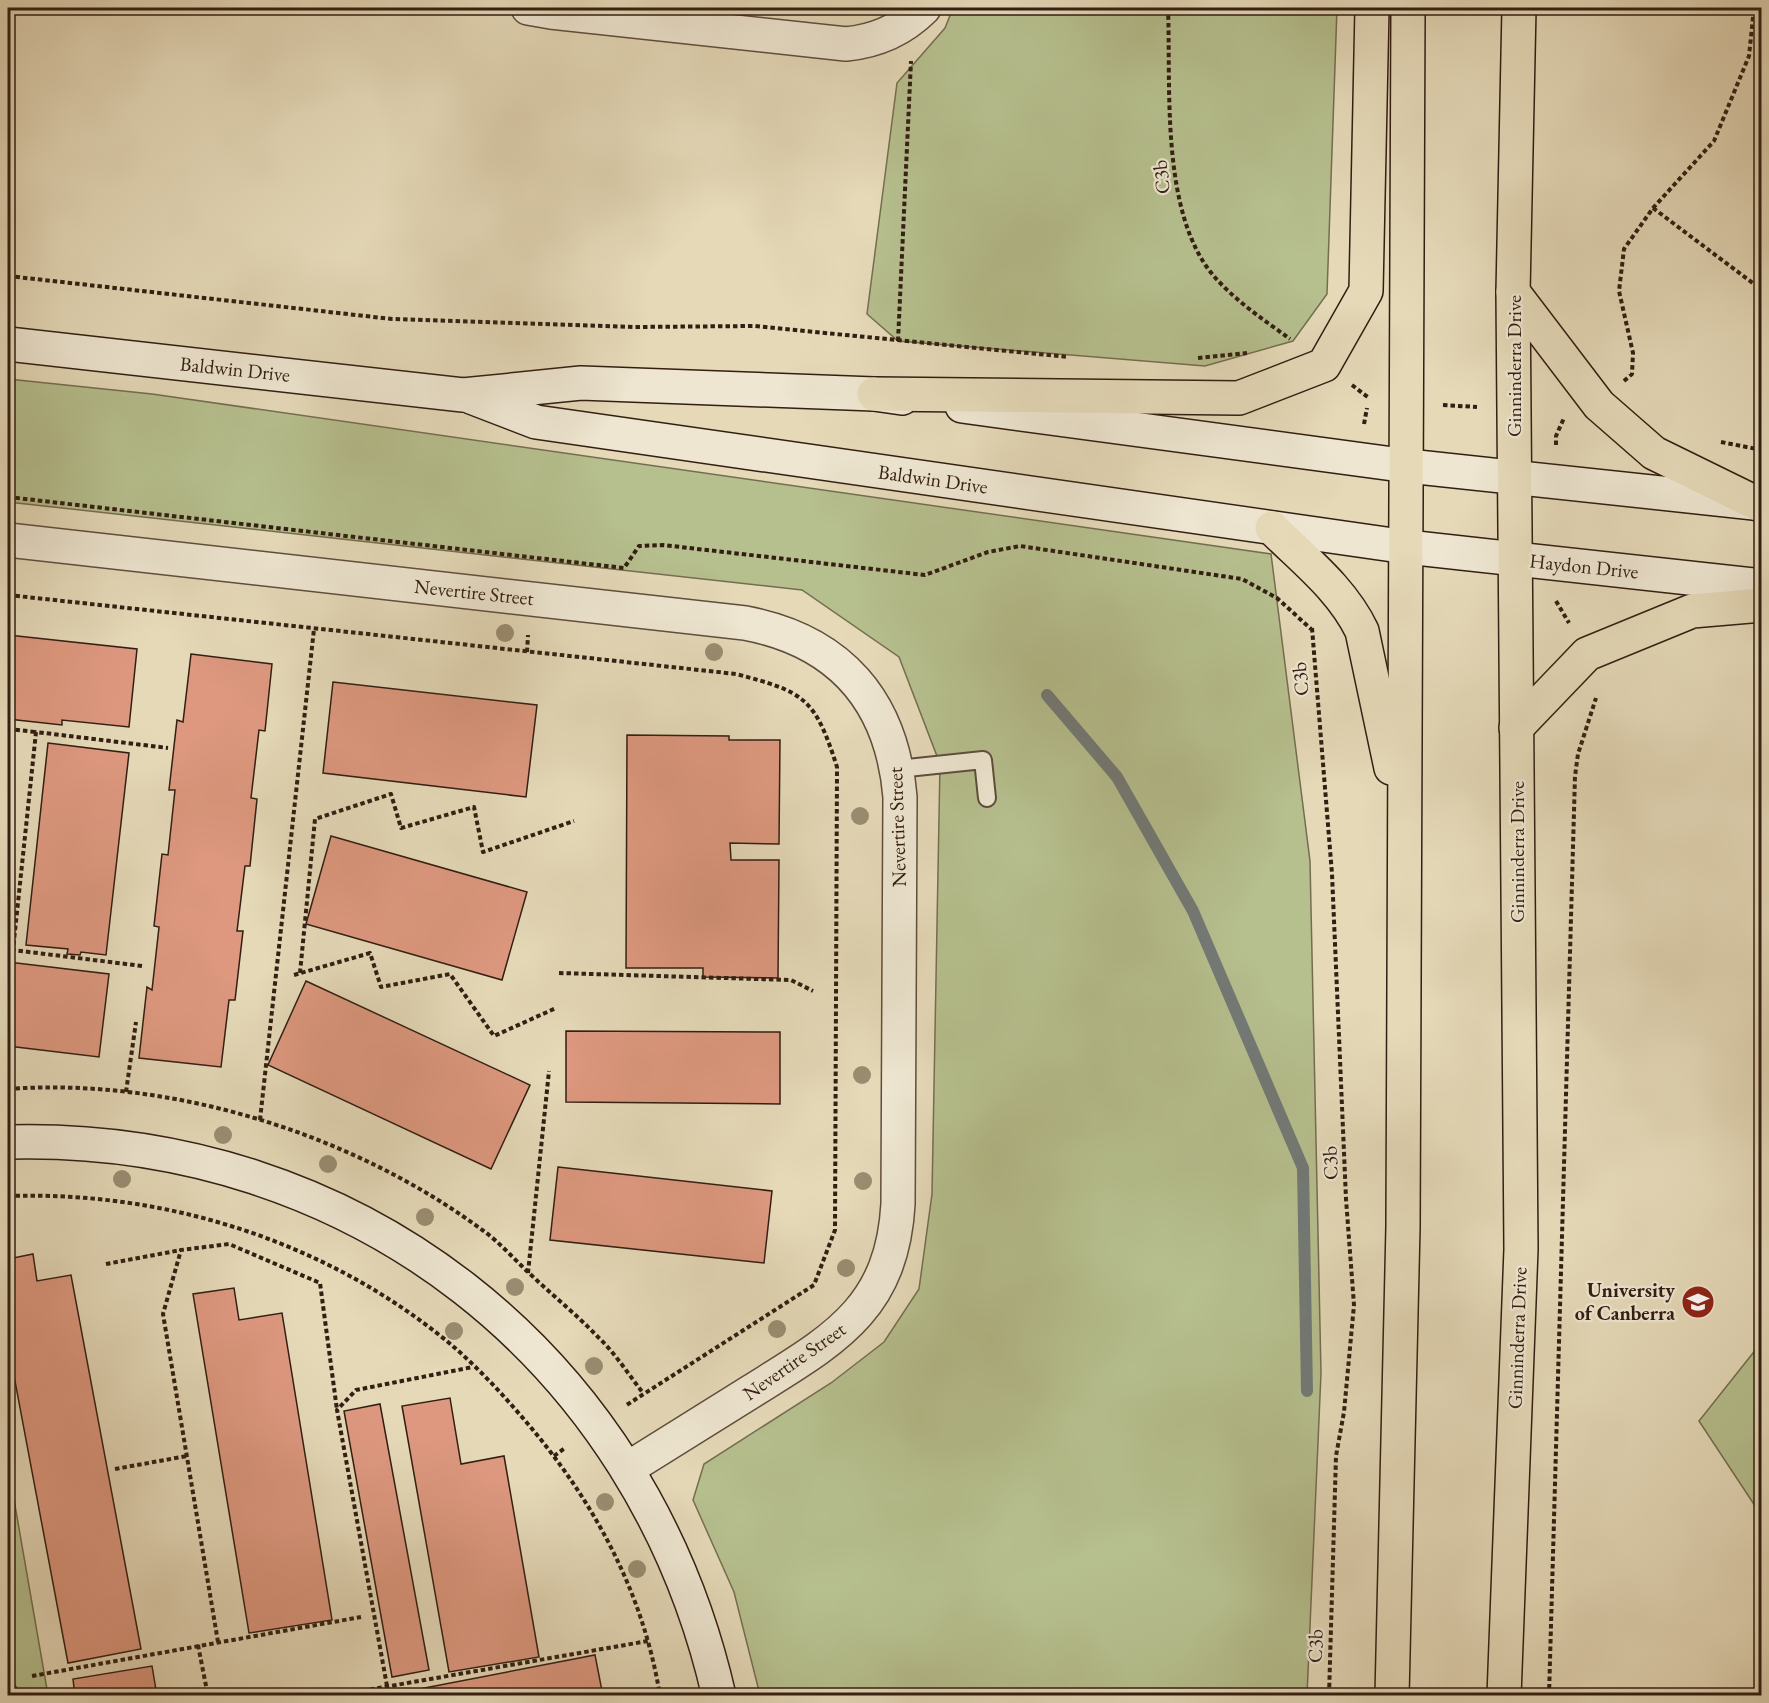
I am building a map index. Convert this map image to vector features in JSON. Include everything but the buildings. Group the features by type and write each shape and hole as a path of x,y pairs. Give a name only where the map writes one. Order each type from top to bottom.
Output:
{"main road":[{"path":"874,394 1239,398 1324,365 1366,291 1372,8"},
{"path":"1392,1695 1404,1216 1403,828 1408,466 1408,8"},
{"name":"Ginninderra Drive","path":"1504,1695 1521,1249 1513,292 1519,8"},
{"path":"1513,292 1599,405 1654,453 1760,504"},
{"path":"1272,528 1340,595 1352,611 1362,631 1403,828"},
{"path":"1516,728 1587,654 1692,611 1761,605"}],"street":[{"path":"528,8 837,44 865,42 884,36 919,13"},
{"name":"Baldwin Drive","path":"8,344 464,395 580,383 874,394 1408,466"},
{"name":"Baldwin Drive","path":"464,395 536,422 1407,547"},
{"path":"1408,466 1760,504"},
{"name":"Nevertire Street","path":"8,540 745,623 773,628 824,653 846,670 865,692 880,715 891,741 898,769 900,797 898,1204 897,1228 891,1253 870,1298 837,1336 627,1469"},
{"name":"Haydon Drive","path":"1407,547 1761,586"},
{"path":"8,1143 94,1144 148,1150 201,1161 252,1176 352,1217 444,1273 487,1306 564,1382 597,1424 654,1514 695,1610 719,1695"}],"lane":[{"path":"898,769 983,760 987,798"}],"path":[{"name":"C3b","path":"1168,8 1174,182 1182,215 1195,246 1213,275 1257,315"},
{"path":"1620,386 1632,374 1633,353 1619,291 1624,249 1653,208 1714,141 1749,56 1754,8"},
{"path":"898,341 919,13"},
{"path":"1653,208 1761,290"},
{"path":"8,276 392,319 635,327 755,326 1077,357"},
{"path":"1286,349 1293,341"},
{"path":"1193,359 1251,353"},
{"name":"C3b","path":"8,497 624,568 639,546 663,545 925,575 988,552 1020,546 1242,579 1277,598 1311,629 1332,874 1346,1187 1354,1305 1344,1412 1336,1456 1329,1695"},
{"path":"8,595 736,674 771,683 801,697 824,726 837,767 835,1230 813,1285 597,1424 554,1456"},
{"path":"260,1120 314,629"},
{"path":"1549,1695 1575,776 1578,754 1597,693"},
{"path":"8,729 168,748"},
{"path":"36,732 13,950 142,966"},
{"path":"300,973 315,819 391,794 401,828 474,807 483,852 574,821"},
{"path":"294,975 370,953 381,987 450,974 494,1036 556,1008"},
{"path":"559,973 790,980 813,991"},
{"path":"126,1092 135,1022"},
{"path":"528,1273 549,1071"},
{"path":"8,1196 58,1194 147,1205 201,1216 247,1231 342,1270 401,1306 449,1343 473,1366 554,1456 590,1506 618,1561 648,1641 660,1695"},
{"path":"106,1264 229,1244 320,1283 338,1410 387,1686"},
{"path":"181,1250 163,1314 218,1642"},
{"path":"338,1410 356,1390 473,1366"},
{"path":"115,1469 187,1456"},
{"path":"30,1676 361,1617"},
{"path":"333,1695 648,1641"},
{"path":"198,1645 208,1695"}],"green space":[{"path":"953,8 1337,8 1327,294 1293,341 1205,366 898,341 867,314 897,83 945,28"},
{"path":"8,379 152,394 1271,554 1310,861 1321,1373 1307,1695 760,1695 734,1592 693,1500 704,1464 831,1383 884,1342 919,1289 932,1194 940,764 899,657 802,590 8,502"},
{"path":"1761,1343 1761,1515 1699,1421"},
{"path":"8,1465 48,1695 8,1695"}],"waterway":[{"path":"1047,695 1117,777 1193,911 1303,1168 1307,1391"}],"place":[{"name":"University of Canberra","path":"1698,1302"}]}
